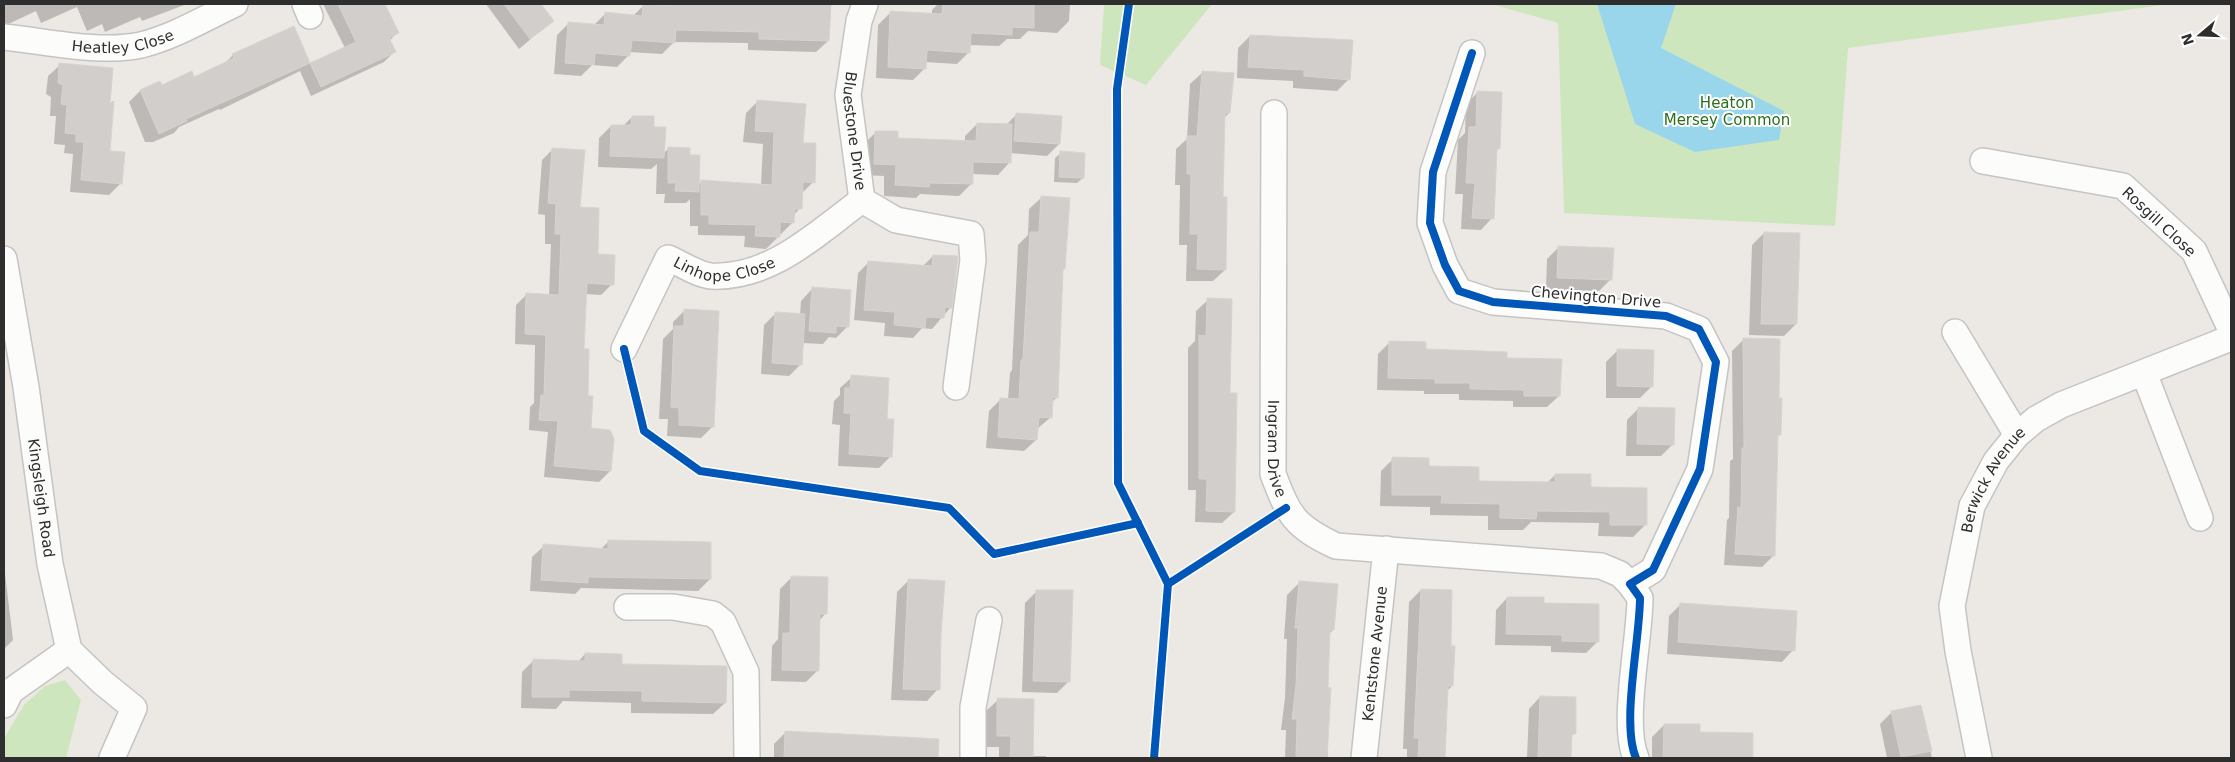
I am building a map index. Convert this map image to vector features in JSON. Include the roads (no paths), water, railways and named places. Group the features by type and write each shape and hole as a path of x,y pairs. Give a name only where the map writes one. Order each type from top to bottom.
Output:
{"street":[{"name":"Heatley Close","path":"4,37 116,48 141,44 168,36 235,4"},
{"name":"Bluestone Drive","path":"864,4 859,21 848,95 862,200 896,220 971,234 973,260 956,387"},
{"name":"Chevington Drive","path":"1472,53 1433,172 1430,223 1445,265 1459,290 1493,302 1666,316 1699,330 1716,362 1700,469 1653,570 1630,584"},
{"name":"Ingram Drive","path":"1274,113 1273,474 1286,508 1308,532 1336,546 1601,566 1620,574 1630,584"},
{"name":"Rosgill Close","path":"1983,161 2123,186 2194,251 2231,330"},
{"name":"Linhope Close","path":"624,349 668,258 709,276 753,272 784,257 862,200"},
{"name":"Kingsleigh Road","path":"4,259 26,387 50,564 69,650"},
{"path":"1955,332 2017,435"},
{"name":"Berwick Avenue","path":"1979,758 1958,651 1952,606 1972,506 1996,461 2017,435 2036,419 2061,405 2231,338"},
{"path":"2144,372 2200,518"},
{"name":"Kentstone Avenue","path":"1364,758 1386,549"},
{"path":"1630,584 1640,598 1630,714 1633,752 1636,758"},
{"path":"628,607 673,607 713,614 722,622 746,672 748,758"},
{"path":"973,758 973,707 989,620"},
{"path":"4,705 11,691 69,650 102,682 134,708 112,758"}],"water":[{"path":"1597,4 1676,4 1661,48 1784,111 1779,140 1695,152 1635,124"}],"park label":[{"name":"Heaton Mersey Common","path":"1727,112"}]}
